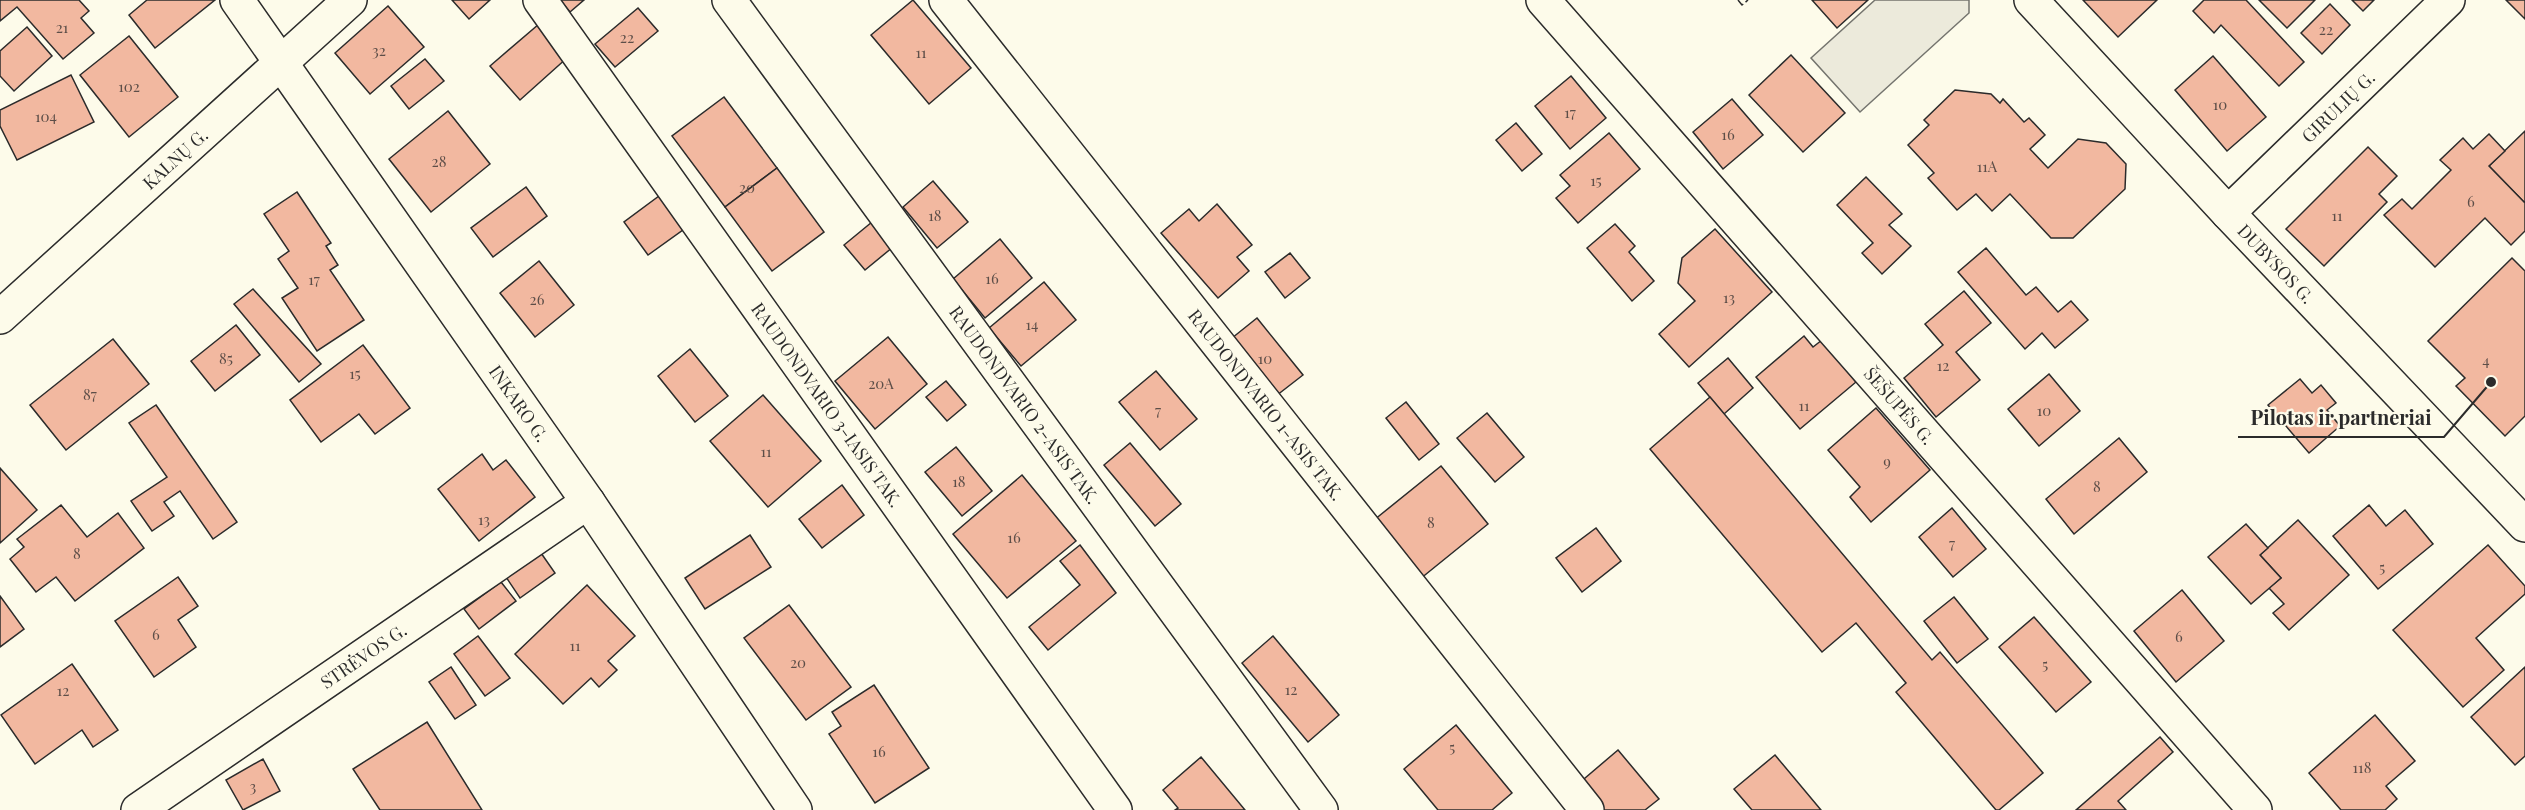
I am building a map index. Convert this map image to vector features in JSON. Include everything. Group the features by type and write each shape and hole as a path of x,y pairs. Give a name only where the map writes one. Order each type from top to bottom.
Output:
{"street":[{"name":"INKARO G.","path":"237,0 588,502 795,810"},
{"name":"KALNŲ G.","path":"0,317 350,0"},
{"name":"RAUDONDVARIO 3-IASIS TAK.","path":"540,0 1115,810"},
{"name":"RAUDONDVARIO 2-ASIS TAK.","path":"729,0 1321,810"},
{"name":"RAUDONDVARIO 1-ASIS TAK.","path":"946,0 1587,810"},
{"name":"ŠEŠUPĖS G.","path":"1543,0 2255,810"},
{"name":"DUBYSOS G.","path":"2031,0 2228,213 2525,525"},
{"name":"GIRULIŲ G.","path":"2228,213 2448,0"},
{"name":"STRĖVOS G.","path":"138,810 588,502"}],"shaded area":[{"path":"1875,0 1969,0 1969,13 1860,112 1811,58"}],"building":[{"path":"0,0 79,0 89,11 81,18 94,33 63,59 17,7 0,21"},
{"path":"147,0 215,0 155,48 129,15"},
{"path":"452,0 490,0 469,19"},
{"path":"560,0 584,0 570,12"},
{"path":"913,0 971,68 929,104 871,35"},
{"path":"1812,0 1868,0 1837,28"},
{"path":"2083,0 2157,0 2118,37"},
{"path":"2204,0 2246,0 2304,62 2279,86 2221,25 2214,33 2193,11"},
{"path":"2259,0 2315,0 2287,28"},
{"path":"2352,0 2374,0 2363,11"},
{"path":"2506,0 2525,0 2525,19"},
{"path":"2330,4 2350,25 2322,54 2301,33"},
{"path":"388,6 424,47 370,94 335,53"},
{"path":"638,8 658,31 615,67 595,44"},
{"path":"539,24 568,57 520,100 490,66"},
{"path":"27,27 52,56 14,91 0,76 0,51"},
{"path":"129,36 178,97 129,137 80,75"},
{"path":"1791,55 1845,113 1803,152 1749,95"},
{"path":"2213,56 2266,117 2227,151 2175,90"},
{"path":"425,59 444,81 409,109 391,86"},
{"path":"71,75 94,122 17,160 0,126 0,110"},
{"path":"1571,76 1606,118 1570,149 1535,106"},
{"path":"1955,90 1991,94 2000,103 2003,99 2024,122 2029,118 2045,135 2030,149 2048,168 2078,139 2106,143 2126,164 2125,189 2073,238 2051,238 2010,194 1992,211 1976,194 1957,210 1928,178 1934,173 1908,145 1929,125 1924,120"},
{"path":"724,97 777,168 725,207 672,136"},
{"path":"1732,99 1763,135 1723,169 1693,132"},
{"path":"448,111 490,164 431,212 389,159"},
{"path":"1516,123 1542,154 1522,171 1496,140"},
{"path":"2525,131 2525,203 2489,166"},
{"path":"1609,133 1640,169 1578,223 1556,198 1570,186 1560,175"},
{"path":"2489,134 2505,151 2489,166 2525,203 2525,231 2511,245 2485,218 2435,267 2384,215 2402,199 2412,209 2451,170 2440,160 2463,138 2473,149"},
{"path":"2368,147 2397,176 2379,194 2387,202 2324,266 2286,229"},
{"path":"777,168 824,232 772,271 725,207"},
{"path":"1866,177 1902,214 1889,225 1911,246 1882,274 1862,253 1873,243 1837,205"},
{"path":"933,181 968,222 937,248 903,207"},
{"path":"526,187 547,216 493,257 471,228"},
{"path":"297,192 331,243 326,246 338,265 330,270 364,320 317,351 282,298 298,288 278,259 289,251 264,214"},
{"path":"663,193 687,227 648,255 624,222"},
{"path":"1217,204 1252,245 1237,257 1249,271 1218,298 1161,233 1189,209 1199,221"},
{"path":"872,222 893,247 865,270 844,245"},
{"path":"1615,224 1635,246 1629,252 1654,281 1632,301 1587,248"},
{"path":"1715,229 1772,292 1689,367 1659,334 1695,301 1678,283 1682,258"},
{"path":"1000,239 1032,278 985,318 953,279"},
{"path":"1986,248 2026,295 2036,287 2058,312 2071,301 2088,320 2055,348 2042,333 2025,349 1958,272"},
{"path":"1290,253 1310,278 1285,298 1265,272"},
{"path":"2512,258 2525,271 2525,416 2505,436 2456,386 2465,378 2428,341"},
{"path":"539,261 574,305 535,337 500,293"},
{"path":"1044,282 1076,320 1021,366 989,328"},
{"path":"253,289 321,364 299,382 234,304"},
{"path":"1964,291 1991,323 1956,352 1980,380 1936,417 1904,378 1943,345 1925,324"},
{"path":"1257,318 1303,375 1272,399 1227,342"},
{"path":"236,325 260,355 215,391 191,361"},
{"path":"1804,336 1813,347 1822,340 1856,382 1800,429 1756,377"},
{"path":"888,337 927,384 875,429 835,381"},
{"path":"113,339 149,384 66,450 30,405"},
{"path":"363,345 410,408 375,434 359,414 321,442 290,400"},
{"path":"690,349 728,396 695,422 658,376"},
{"path":"1728,358 1753,388 1724,414 1698,383"},
{"path":"1156,371 1197,419 1160,450 1119,402"},
{"path":"2049,374 2080,411 2039,446 2008,409"},
{"path":"2300,379 2312,393 2321,385 2336,403 2327,410 2340,426 2309,453 2268,405"},
{"path":"946,381 966,405 947,421 926,397"},
{"path":"763,395 821,461 768,507 710,441"},
{"path":"1710,397 1932,660 1940,652 2043,773 1999,810 1996,810 1896,692 1906,683 1856,623 1822,652 1650,449"},
{"path":"1406,402 1439,444 1419,460 1386,418"},
{"path":"156,405 237,522 213,539 180,491 164,502 174,516 152,531 131,501 167,477 129,423"},
{"path":"1876,408 1930,470 1871,522 1850,497 1860,487 1828,450"},
{"path":"1487,413 1524,457 1495,482 1457,438"},
{"path":"2119,438 2147,472 2074,534 2046,499"},
{"path":"1130,443 1181,504 1155,526 1104,465"},
{"path":"956,447 992,491 962,516 925,472"},
{"path":"482,454 493,470 506,460 535,497 479,541 438,489"},
{"path":"1441,466 1488,524 1420,579 1374,520"},
{"path":"0,468 37,510 0,543"},
{"path":"1022,475 1076,541 1007,598 953,534"},
{"path":"842,485 864,515 822,548 799,519"},
{"path":"61,505 87,537 118,513 144,548 75,601 56,577 36,592 10,559 24,547 17,539"},
{"path":"2369,505 2386,526 2405,510 2433,544 2378,589 2333,536"},
{"path":"1952,508 1986,549 1953,577 1919,537"},
{"path":"2298,520 2349,575 2289,630 2273,613 2284,604 2269,588 2281,578 2260,555"},
{"path":"2246,524 2268,548 2260,555 2281,578 2251,604 2208,557"},
{"path":"1596,528 1621,561 1582,592 1556,558"},
{"path":"750,535 771,567 705,609 685,578"},
{"path":"1080,545 1116,593 1048,650 1029,627 1080,585 1060,561"},
{"path":"2488,545 2525,586 2525,594 2476,638 2504,670 2463,707 2393,630"},
{"path":"541,553 555,573 520,598 506,577"},
{"path":"178,577 198,606 178,620 196,647 154,677 115,621"},
{"path":"501,582 516,601 479,629 464,609"},
{"path":"587,585 635,636 608,661 617,670 599,687 591,678 563,704 515,654"},
{"path":"2182,590 2224,641 2176,682 2134,631"},
{"path":"0,596 24,629 0,647"},
{"path":"1954,597 1988,639 1957,663 1924,621"},
{"path":"789,605 851,687 806,720 744,638"},
{"path":"2034,617 2091,682 2056,712 1999,647"},
{"path":"478,636 510,678 485,696 454,654"},
{"path":"1273,636 1339,715 1308,742 1242,663"},
{"path":"72,664 118,730 93,747 82,730 35,764 1,715"},
{"path":"451,667 476,705 455,719 429,682"},
{"path":"2525,667 2525,756 2515,765 2471,717"},
{"path":"874,685 929,768 875,803 829,734 841,726 832,712"},
{"path":"2375,715 2415,761 2386,786 2397,799 2385,810 2341,810 2309,773"},
{"path":"427,722 482,810 380,810 353,769"},
{"path":"1456,725 1512,793 1492,810 1438,810 1404,769"},
{"path":"2160,737 2173,752 2118,801 2126,810 2076,810"},
{"path":"1618,750 1659,799 1645,810 1600,810 1578,784"},
{"path":"1775,755 1821,810 1752,810 1734,789"},
{"path":"1201,757 1245,810 1175,810 1178,808 1163,790"},
{"path":"263,759 280,791 243,810 226,780"}],"fence":[{"path":"1738,0 1742,5 1748,0"}],"place":[{"name":"Pilotas ir partneriai","path":"2491,382"}]}
